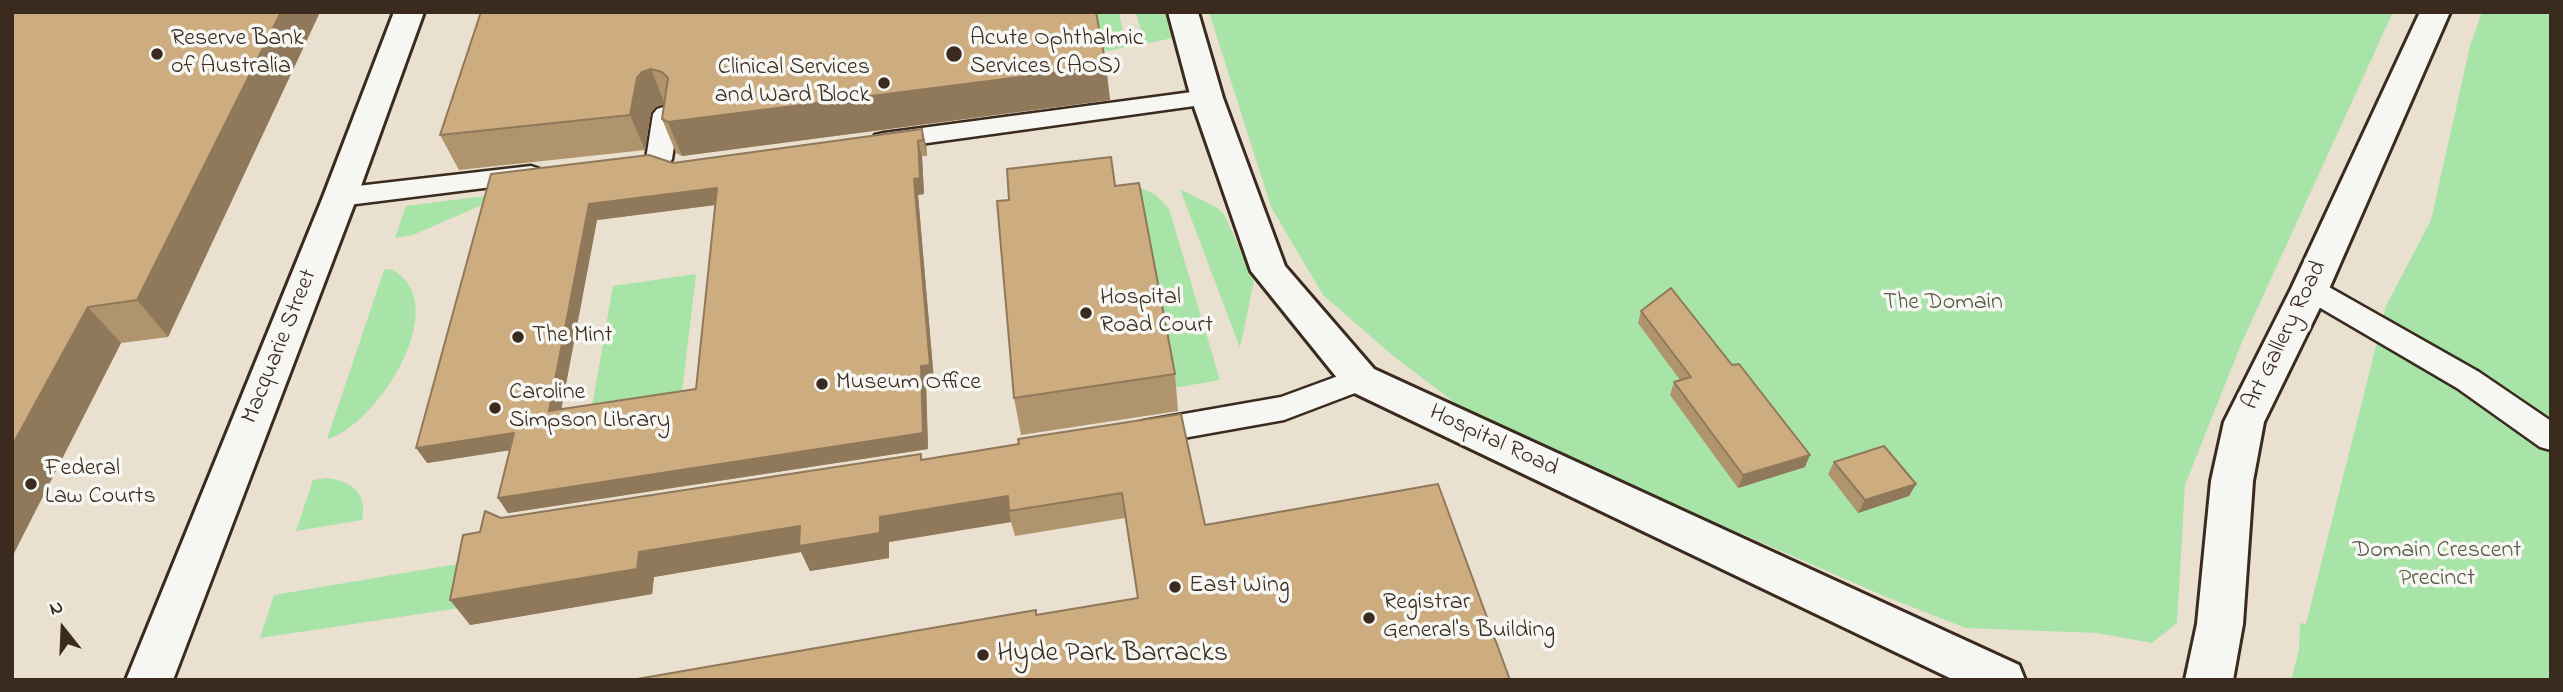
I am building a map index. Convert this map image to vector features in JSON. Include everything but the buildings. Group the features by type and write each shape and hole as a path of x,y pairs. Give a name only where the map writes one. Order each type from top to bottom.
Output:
{"street":[{"name":"Macquarie Street","path":"149,680 340,197 409,12"},
{"name":"Hospital Road","path":"1183,12 1207,98 1269,271 1360,379 2002,680"},
{"name":"Art Gallery Road","path":"2209,680 2220,624 2237,449 2244,422 2310,289 2435,12"}],"lane":[{"path":"859,144 1207,98"},
{"path":"632,163 669,164 666,114"},
{"path":"340,197 551,172"},
{"path":"2310,289 2468,380 2551,438"},
{"path":"1112,437 1265,413 1360,379"}],"green space":[{"path":"1094,12 1119,12 1126,47 1103,52"},
{"path":"1136,12 1166,12 1173,38 1144,44"},
{"name":"The Domain","path":"1209,12 2393,12 2242,342 2185,485 2177,623 2152,643 2097,633 1966,628 1884,596 1472,416 1391,354 1323,295 1271,207"},
{"name":"Domain Crescent Precinct","path":"2482,12 2551,12 2551,680 2291,680 2299,650 2300,623 2306,624 2386,306 2431,220 2470,46"},
{"path":"1136,186 1155,194 1169,209 1220,380 1174,388"},
{"path":"1180,189 1216,207 1224,214 1254,281 1240,348"},
{"path":"500,194 491,201 413,235 395,238 406,206"},
{"path":"391,269 409,286 416,308 412,335 402,363 367,413 346,430 327,439 384,270"},
{"path":"696,274 682,393 592,406 613,286"},
{"path":"327,478 344,482 356,490 363,503 362,520 296,531 313,480"},
{"path":"481,560 473,606 260,638 274,595"}],"place":[{"name":"Reserve Bank of Australia","path":"157,54"},
{"name":"Acute Ophthalmic Services (AOS)","path":"954,54"},
{"name":"Clinical Services and Ward Block","path":"884,83"},
{"name":"Hospital Road Court","path":"1086,313"},
{"name":"The Mint","path":"518,337"},
{"name":"Museum Office","path":"822,384"},
{"name":"Caroline Simpson Library","path":"495,408"},
{"name":"Federal Law Courts","path":"31,484"},
{"name":"East Wing","path":"1175,587"},
{"name":"Registrar General's Building","path":"1369,618"},
{"name":"Hyde Park Barracks","path":"983,655"}]}
